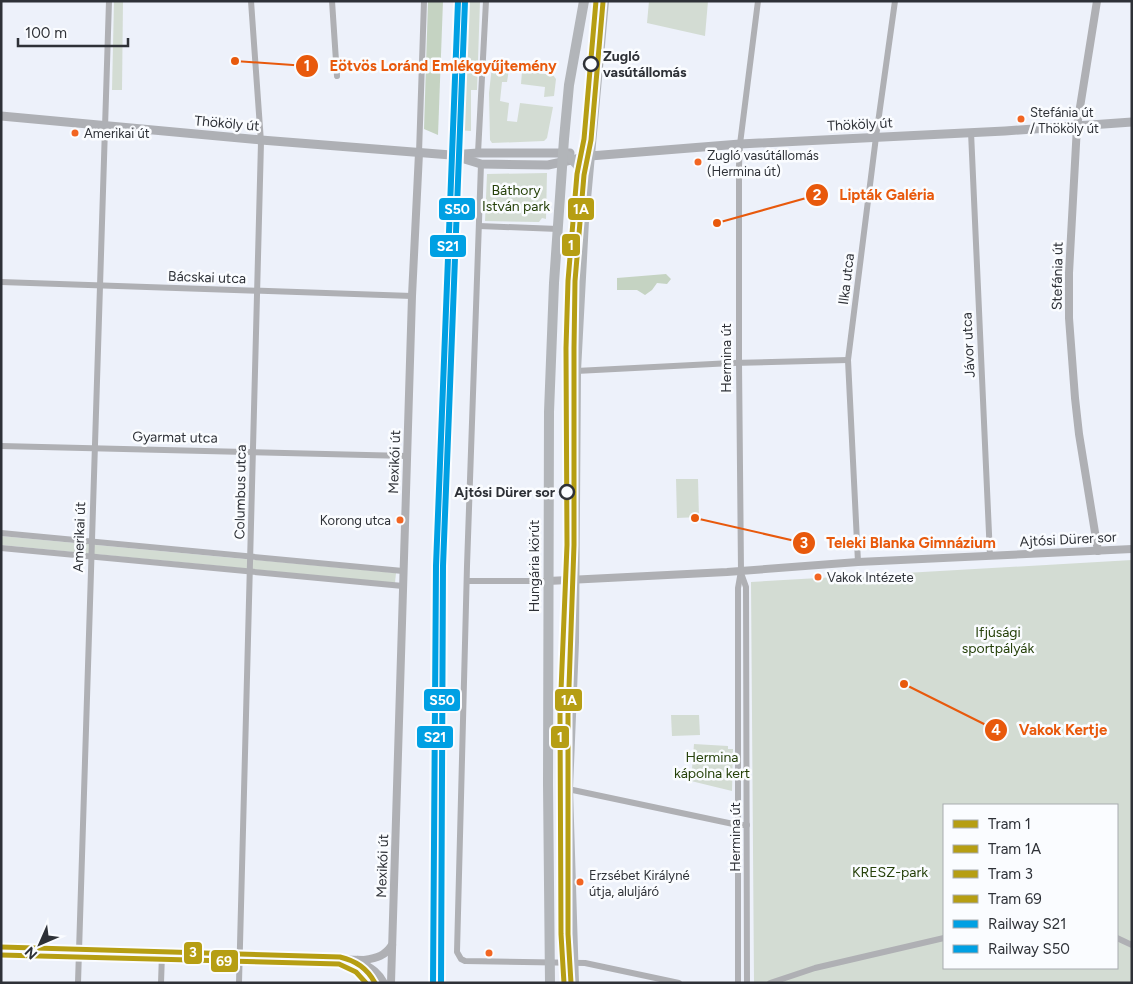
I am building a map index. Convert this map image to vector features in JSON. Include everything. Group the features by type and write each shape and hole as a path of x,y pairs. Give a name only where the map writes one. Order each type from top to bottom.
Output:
{"main road":[{"name":"Hungária körút","path":"550,983 548,412 558,229 569,85 584,1"},
{"path":"574,983 568,789 574,642 576,371 584,221 590,174 604,1"},
{"name":"Thököly út","path":"1,116 451,156 481,164 548,165 563,158"},
{"name":"Thököly út","path":"451,156 478,153 563,158 740,144 1132,122"},
{"name":"Thököly út","path":"573,160 590,156"},
{"path":"563,158 573,160 580,168 582,174 584,221"}],"street":[{"name":"Amerikai út","path":"78,983 109,1"},
{"name":"Columbus utca","path":"239,983 260,140 251,1"},
{"path":"332,1 337,76"},
{"name":"Mexikói út","path":"391,983 412,296 420,153 424,1"},
{"path":"478,153 486,1"},
{"name":"Hermina út","path":"738,983 738,588 741,572 739,363 740,144 758,1"},
{"name":"Ilka utca","path":"858,562 848,360 895,1"},
{"name":"Stefánia út","path":"1097,1 1077,126 1070,236 1069,318 1079,434 1098,551"},
{"name":"Jávor utca","path":"971,132 990,556"},
{"path":"481,164 457,952 459,957 465,961 585,963 661,981 679,983"},
{"path":"479,226 558,229"},
{"name":"Bácskai utca","path":"1,282 412,296"},
{"path":"576,371 848,360"},
{"name":"Gyarmat utca","path":"1,446 407,456"},
{"path":"1,533 403,571"},
{"path":"1,548 403,586"},
{"name":"Ajtósi Dürer sor","path":"467,581 574,581 741,572 858,562 1132,549"},
{"name":"Hermina út","path":"741,572 746,587 747,983"},
{"path":"568,789 738,825 747,825"},
{"path":"770,983 815,968 943,938"},
{"path":"1118,938 1132,945"},
{"path":"1,953 35,951 372,959 386,953 392,945"},
{"path":"1,947 35,951"},
{"path":"161,983 162,954"},
{"path":"356,959 379,974 384,983"}],"green space":[{"path":"114,1 123,1 122,90 112,90"},
{"path":"428,1 443,1 438,135 424,129"},
{"path":"462,1 480,1 477,90 471,90 471,131 457,130"},
{"path":"649,1 708,1 705,36 647,23"},
{"path":"492,66 509,69 507,82 502,82 500,101 509,103 507,121 517,122 520,103 553,107 547,138 544,141 492,143 490,140 489,93"},
{"path":"522,71 553,75 556,79 554,96 544,97 545,87 521,84"},
{"name":"Báthory István park","path":"547,173 546,219 542,218 539,222 485,221 487,174"},
{"path":"574,258 578,283 570,352 568,316"},
{"path":"666,274 671,279 667,284 657,283 645,295 637,290 617,290 617,278"},
{"path":"676,479 698,479 699,517 677,518"},
{"path":"1,536 396,573 395,583 1,545"},
{"path":"1132,560 1132,983 754,983 751,582"},
{"path":"671,715 699,715 700,735 672,736"},
{"name":"Hermina kápolna kert","path":"694,744 728,746 728,749 733,749 732,791 691,781"}],"tram line":[{"name":"1","path":"564,983 561,934 560,715 567,545 566,348 568,281 577,174 584,139 596,1"},
{"name":"1A","path":"571,983 568,934 568,715 574,545 575,281 584,175 591,140 603,2"},
{"name":"3","path":"1,947 340,957 361,966 375,983"},
{"name":"69","path":"1,955 339,964 356,972 366,983"}],"rail line":[{"name":"S21","path":"433,983 436,566 458,1"},
{"name":"S50","path":"441,983 443,566 465,1"}],"place":[{"name":"Eötvös Loránd Emlékgyűjtemény","path":"235,61"},
{"name":"Zugló vasútállomás","path":"591,64"},
{"name":"Stefánia út / Thököly út","path":"1021,119"},
{"name":"Amerikai út","path":"75,133"},
{"name":"Zugló vasútállomás (Hermina út)","path":"698,162"},
{"name":"Lipták Galéria","path":"717,223"},
{"name":"Ajtósi Dürer sor","path":"567,492"},
{"name":"Teleki Blanka Gimnázium","path":"695,518"},
{"name":"Korong utca","path":"400,520"},
{"name":"Vakok Intézete","path":"818,577"},
{"name":"Vakok Kertje","path":"904,684"},
{"name":"Erzsébet Királyné útja, aluljáró","path":"580,882"}],"park label":[{"name":"Ifjúsági sportpályák","path":"998,640"},
{"name":"KRESZ-park","path":"890,872"}]}
